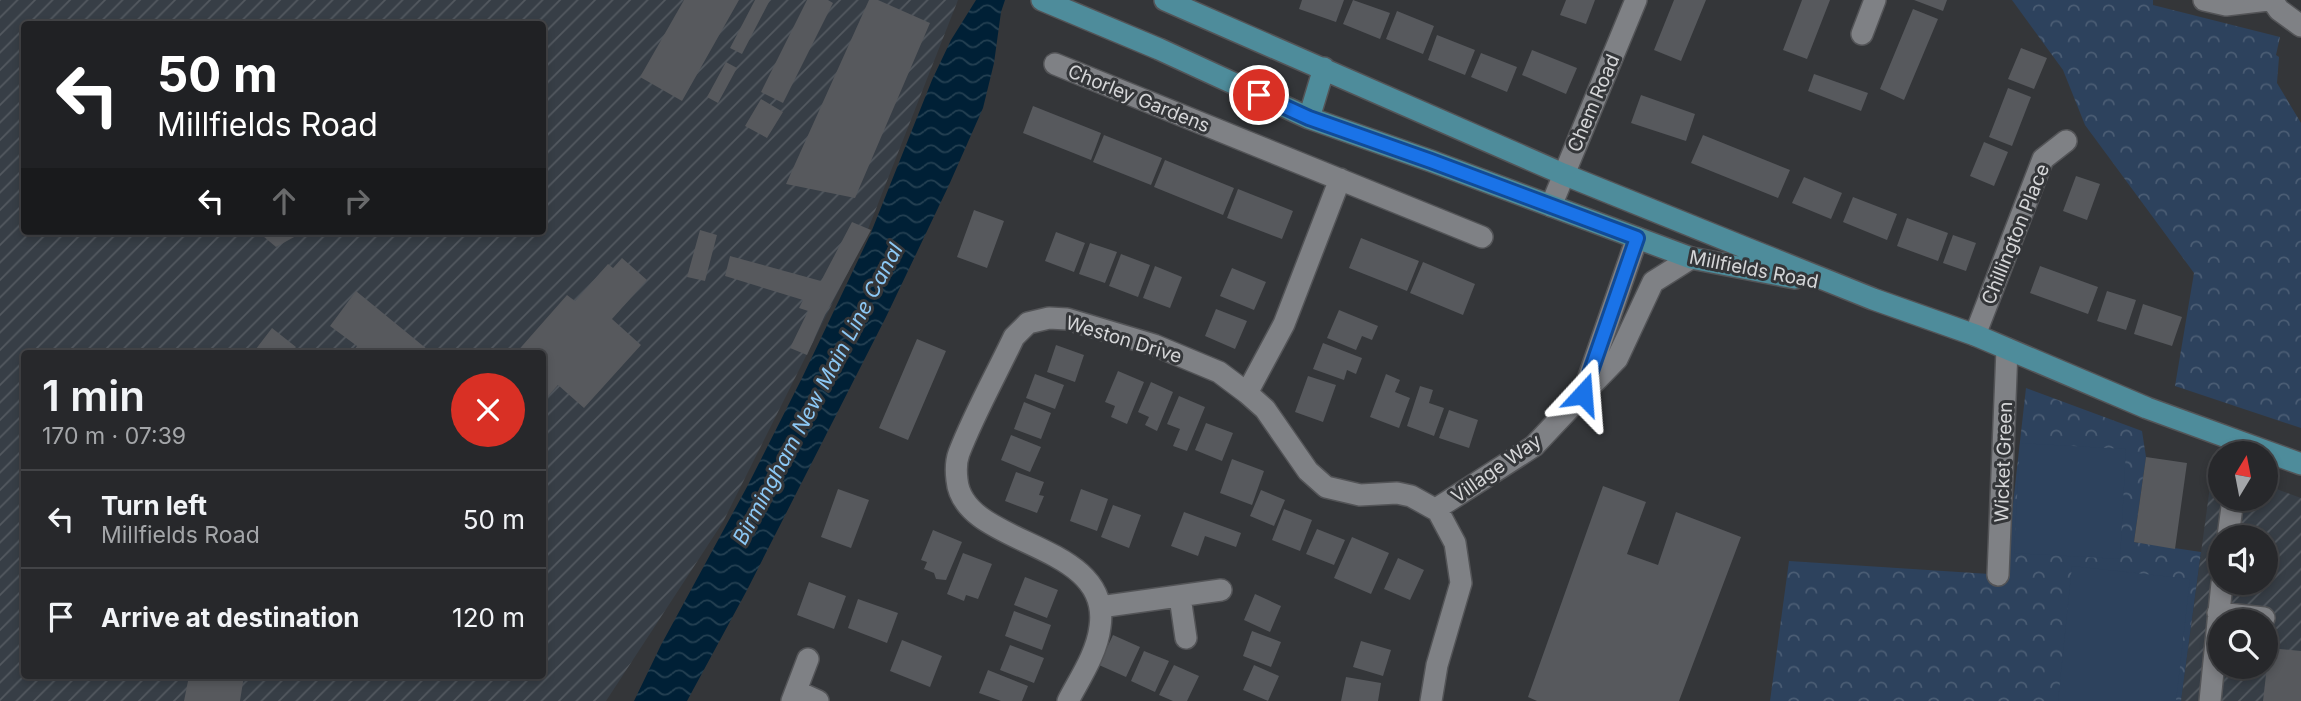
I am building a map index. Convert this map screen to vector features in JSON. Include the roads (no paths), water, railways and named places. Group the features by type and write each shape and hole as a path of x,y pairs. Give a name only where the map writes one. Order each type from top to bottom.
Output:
{"main road":[{"name":"Millfields Road","path":"1042,0 1160,49 1309,118 1691,258 1842,286"},
{"name":"Millfields Road","path":"1165,0 1563,174 1872,299 1975,335 2224,441"},
{"path":"1309,118 1324,68"},
{"name":"Millfields Road","path":"2278,458 2301,464"}],"street":[{"name":"Chem Road","path":"1550,206 1636,0"},
{"path":"1862,34 1875,0"},
{"path":"2204,0 2226,5 2273,3 2301,26"},
{"name":"Chorley Gardens","path":"1055,64 1482,237"},
{"name":"Chillington Place","path":"1975,335 2043,159 2066,141"},
{"path":"1247,393 1284,324 1340,179"},
{"name":"Village Way","path":"1583,394 1637,238"},
{"name":"Village Way","path":"1438,512 1439,508 1534,446 1617,359 1653,282 1691,258"},
{"name":"Weston Drive","path":"1100,607 1092,587 1078,571 1062,560 990,525 972,510 962,496 957,482 958,456 1014,337 1028,323 1049,318 1067,319 1154,345 1219,372 1265,409 1308,471 1326,487 1360,495 1397,493 1412,496 1438,512"},
{"name":"Wicket Green","path":"1998,575 2007,348"},
{"path":"1431,701 1437,665 1461,583 1455,542 1438,512"},
{"path":"1068,701 1091,657 1100,628 1100,607 1221,590"},
{"path":"1180,597 1186,638"},
{"path":"808,660 794,696 818,701"},
{"path":"2210,701 2212,679"}],"water":[{"name":"Birmingham New Main Line Canal","path":"976,0 1005,0 983,108 886,317 746,592 687,701 634,701 802,378 870,235 932,80 951,40"}]}
